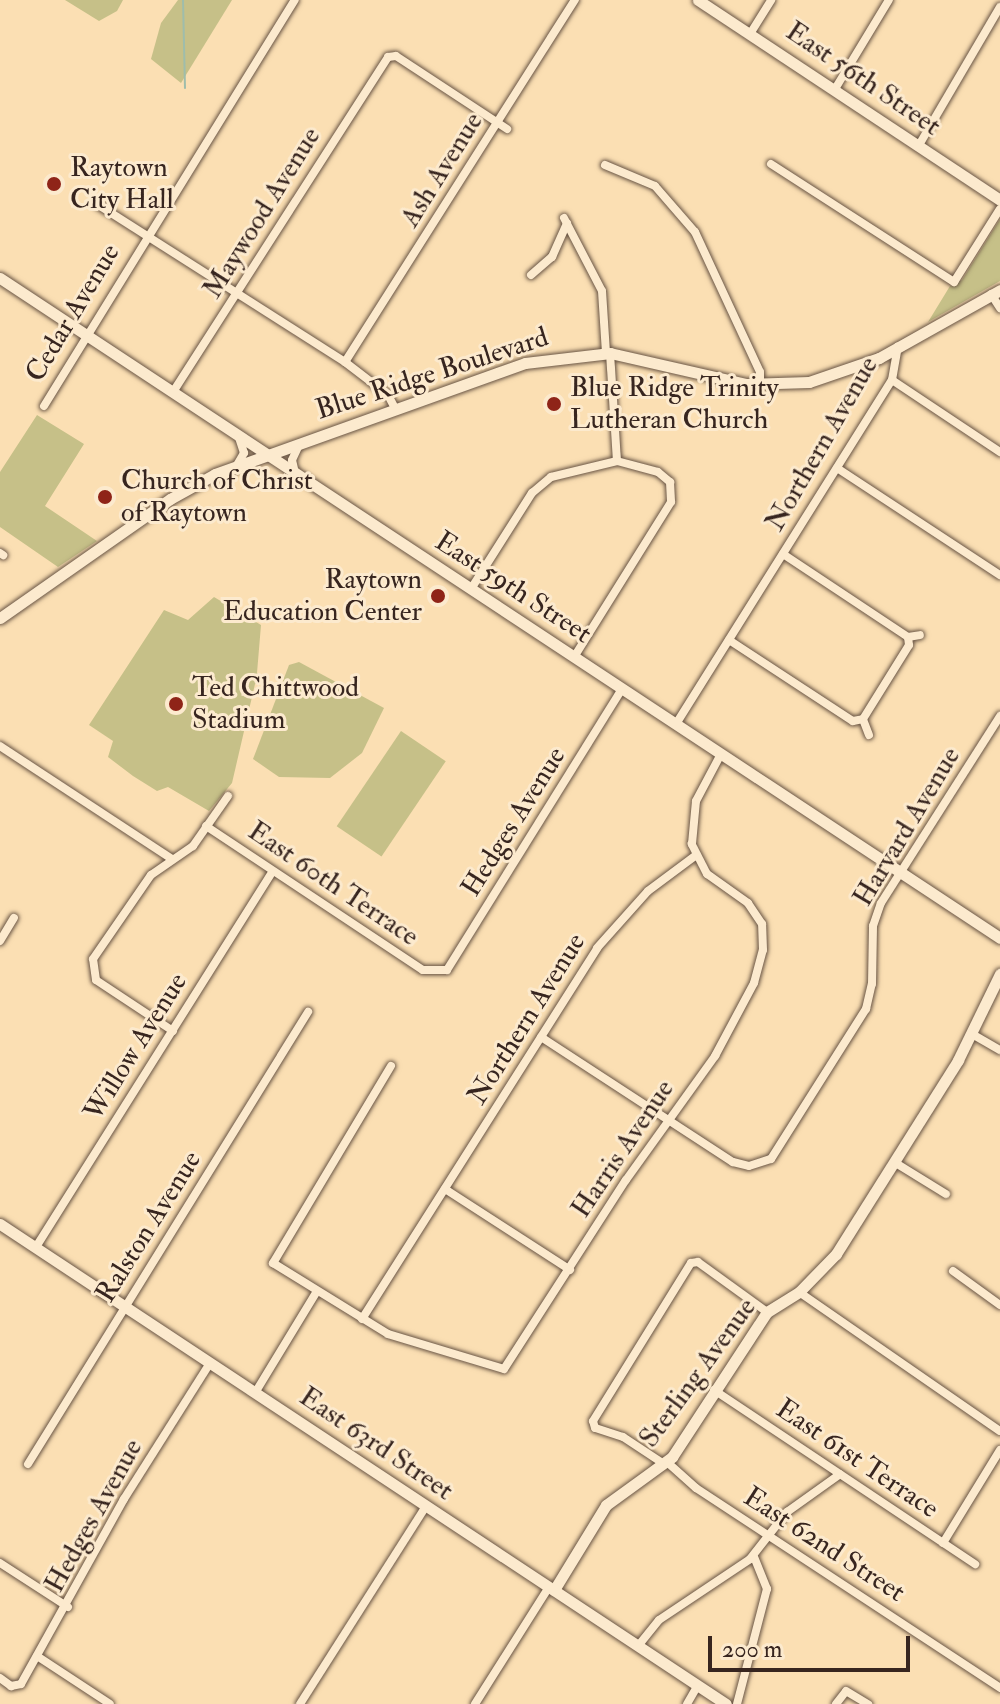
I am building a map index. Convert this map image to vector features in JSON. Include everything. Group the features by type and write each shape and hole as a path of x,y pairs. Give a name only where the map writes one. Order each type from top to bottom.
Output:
{"street":[{"name":"Cedar Avenue","path":"44,406 145,236 295,0"},
{"name":"Ash Avenue","path":"345,362 575,0"},
{"name":"East 56th Street","path":"698,0 1000,200"},
{"path":"750,34 771,0"},
{"path":"835,89 889,0"},
{"path":"919,145 1000,7"},
{"name":"Maywood Avenue","path":"173,392 388,57 396,56 497,122"},
{"path":"497,122 507,129"},
{"path":"771,164 954,282 1000,209"},
{"path":"605,165 655,186 691,226 760,372 760,385"},
{"path":"97,204 345,362 388,395 396,410"},
{"path":"531,275 552,257 565,220 602,291 617,461"},
{"name":"East 59th Street","path":"0,278 1000,938"},
{"path":"996,292 1000,308"},
{"name":"Blue Ridge Boulevard","path":"0,618 170,499 267,455 525,363 608,353 760,385 832,377 898,347 996,292"},
{"name":"Northern Avenue","path":"676,724 892,380 898,347"},
{"path":"892,380 1000,452"},
{"path":"236,434 245,446 236,467"},
{"path":"296,473 292,460 300,443"},
{"path":"471,589 541,484 571,470 617,461 658,472 670,482 673,497 574,657"},
{"path":"837,468 1000,575"},
{"path":"783,554 908,637 920,635"},
{"path":"729,640 853,721 863,719 909,645 908,637"},
{"name":"Hedges Avenue","path":"439,972 456,962 622,689"},
{"name":"Harvard Avenue","path":"668,1119 733,1162 754,1165 778,1153 861,1020 872,984 873,926 901,872 1000,716"},
{"path":"863,719 869,735"},
{"path":"0,746 172,859"},
{"path":"695,856 691,832 696,801 721,754"},
{"path":"173,1031 96,980 92,967 151,875 193,846 228,796"},
{"name":"East 60th Terrace","path":"206,826 423,970 439,972"},
{"name":"Northern Avenue","path":"362,1319 617,921 695,856"},
{"name":"Harris Avenue","path":"362,1319 411,1344 499,1369 510,1364 668,1119 733,1028 754,983 763,943 756,912 707,874 695,856"},
{"name":"Willow Avenue","path":"36,1247 273,871"},
{"path":"0,941 14,918"},
{"name":"Sterling Avenue","path":"551,1589 606,1505 666,1463 767,1312 799,1292 836,1254 972,1034 1000,974"},
{"name":"Ralston Avenue","path":"28,1464 308,1012"},
{"path":"972,1034 1000,1050"},
{"path":"541,1037 668,1119"},
{"path":"362,1319 273,1263 391,1066"},
{"path":"894,1162 946,1194"},
{"path":"445,1189 570,1270"},
{"name":"East 63rd Street","path":"0,1224 726,1704"},
{"name":"East 62nd Street","path":"767,1312 693,1261 593,1426 666,1463 766,1534 1000,1688"},
{"path":"953,1271 999,1302"},
{"path":"255,1393 317,1291"},
{"path":"799,1292 1000,1431"},
{"name":"Hedges Avenue","path":"0,1678 14,1686 21,1684 68,1607 124,1499 210,1363"},
{"name":"East 61st Terrace","path":"714,1390 975,1564"},
{"path":"943,1543 1000,1450"},
{"path":"638,1646 659,1620 754,1556 766,1534 787,1512 840,1474"},
{"path":"300,1704 426,1506"},
{"path":"737,1704 767,1589 754,1556"},
{"path":"0,1563 68,1607"},
{"path":"475,1704 551,1589"},
{"path":"37,1656 110,1704"},
{"path":"687,1704 698,1685"},
{"path":"836,1704 843,1693 868,1704"}],"shaded area":[{"path":"65,0 123,0 117,11 99,21"},
{"path":"178,0 232,0 181,83 151,59 161,23"},
{"path":"1000,219 1000,281 928,322 950,286 962,280"},
{"path":"37,415 84,444 45,506 97,541 58,567 0,527 0,472"},
{"name":"Ted Chittwood Stadium","path":"214,597 261,625 257,673 264,675 255,684 232,783 209,811 168,787 157,791 133,776 108,757 113,741 89,725 164,610 188,620"},
{"path":"299,662 384,708 362,753 330,778 279,777 253,759 289,665"},
{"path":"401,731 446,761 381,857 337,826"}],"waterway":[{"path":"183,0 185,88"}],"place":[{"name":"Raytown City Hall","path":"54,184"},
{"name":"Blue Ridge Trinity Lutheran Church","path":"554,404"},
{"name":"Church of Christ of Raytown","path":"105,497"},
{"name":"Raytown Education Center","path":"438,596"},
{"name":"Ted Chittwood Stadium","path":"176,704"}]}
